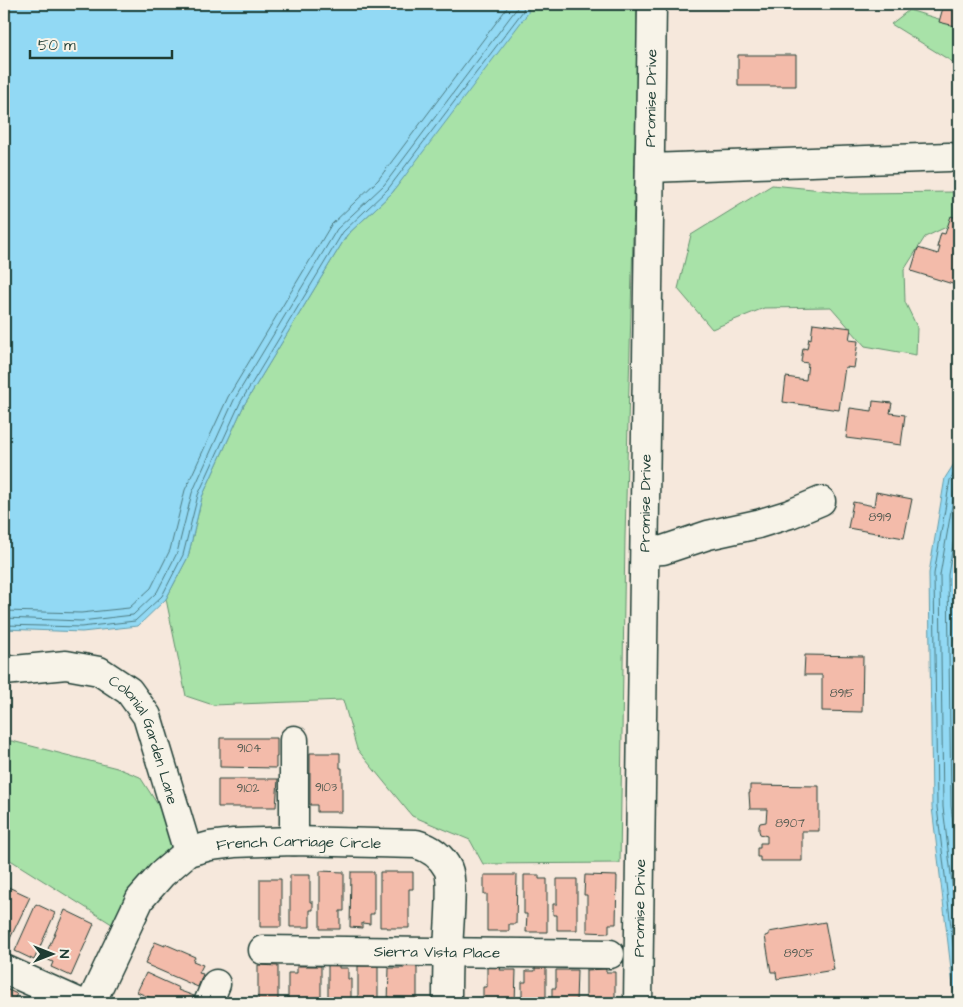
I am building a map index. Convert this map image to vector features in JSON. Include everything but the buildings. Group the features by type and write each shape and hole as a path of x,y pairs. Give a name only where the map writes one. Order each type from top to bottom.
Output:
{"street":[{"name":"Promise Drive","path":"638,1003 652,4"},
{"path":"650,168 949,157"},
{"path":"644,551 663,550 708,535 758,524 790,514 821,501"},
{"name":"Colonial Garden Lane","path":"4,671 66,664 99,671 129,691 147,716 188,852"},
{"path":"294,740 294,841"},
{"name":"French Carriage Circle","path":"91,1003 140,898 162,874 188,852 210,846 234,843 294,841 416,844 429,848 438,856 448,870 451,884 447,1003"},
{"name":"Sierra Vista Place","path":"263,950 610,954"},
{"path":"4,969 80,1003"}],"green space":[{"path":"528,4 637,4 637,85 625,537 620,863 483,864 470,840 412,816 357,749 343,700 213,705 186,696 166,599 188,557 202,497 244,405 347,235 392,193"},
{"path":"909,10 959,26 959,66 891,24"},
{"path":"772,185 853,193 959,192 959,221 925,237 904,270 905,302 917,327 916,355 865,346 831,307 764,308 712,329 678,289 691,235"},
{"path":"4,741 12,741 117,768 140,777 158,805 182,856 164,893 126,933 4,856"}],"water":[{"path":"4,4 529,4 528,13 392,193 347,235 244,405 202,497 188,557 166,599 138,626 82,632 4,629"},
{"path":"959,456 959,1003 955,1003 932,807 929,573 945,478"}]}
